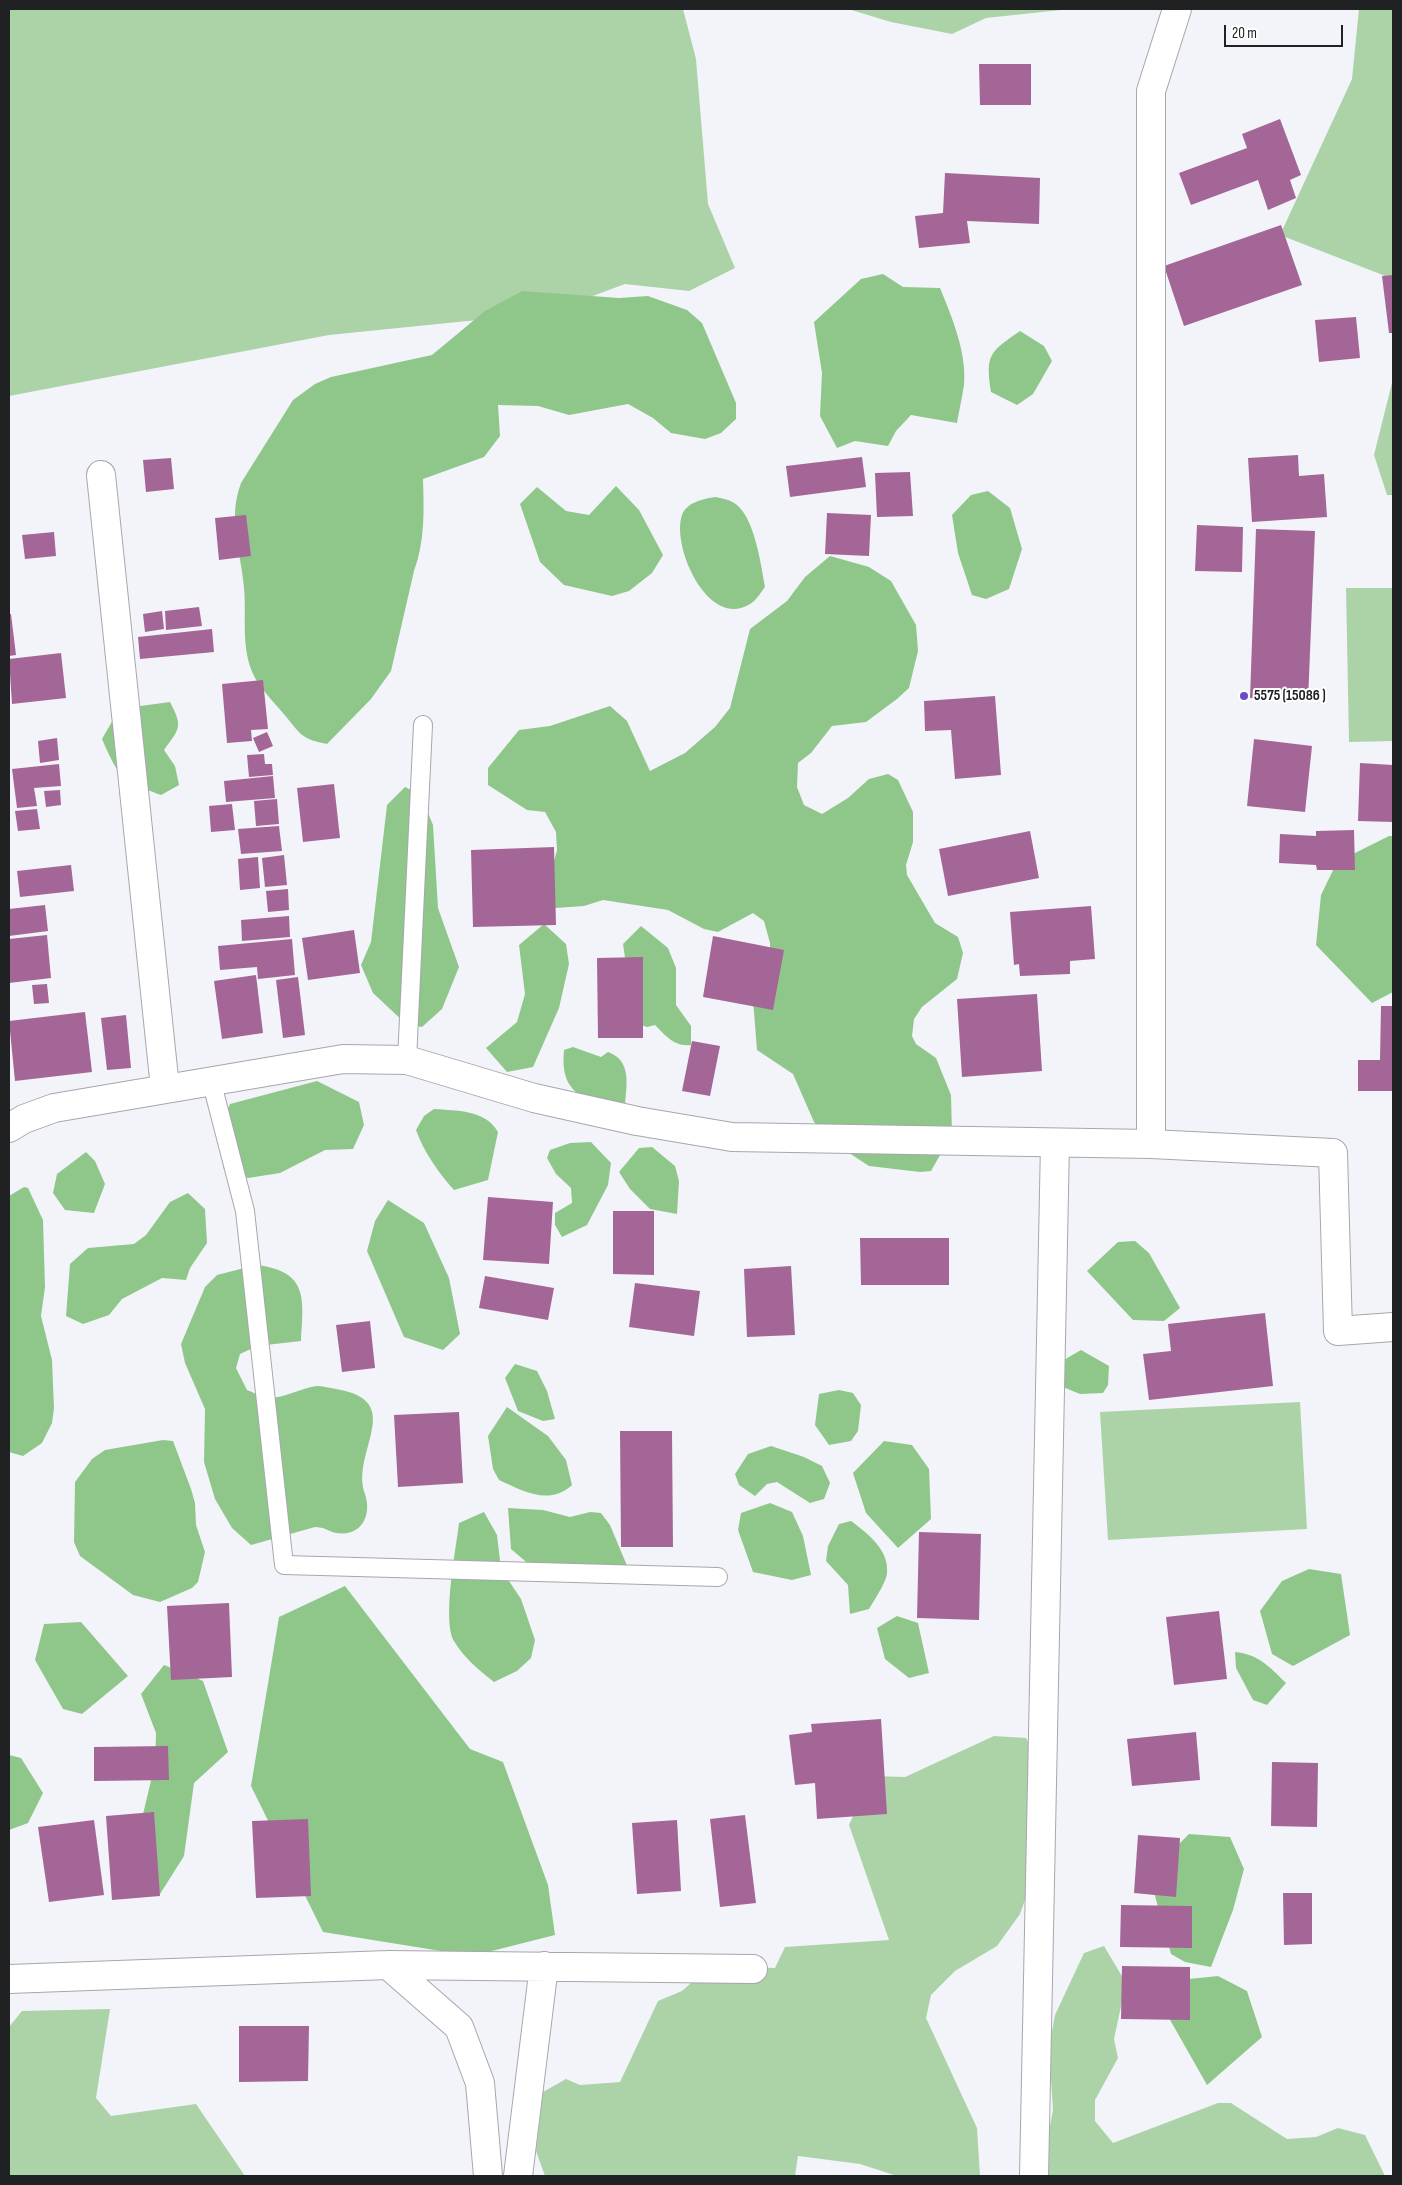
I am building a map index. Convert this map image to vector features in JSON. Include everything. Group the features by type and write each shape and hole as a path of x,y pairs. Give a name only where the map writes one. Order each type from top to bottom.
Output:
{"street":[{"path":"1151,1144 1151,91 1177,9"},
{"path":"101,475 164,1088"},
{"path":"9,1128 24,1119 54,1108 164,1088 343,1059 407,1060 534,1098 638,1121 732,1137 1151,1144 1334,1153 1338,1331 1393,1327"},
{"path":"1034,2176 1055,1143"},
{"path":"388,1965 459,2027 480,2083 488,2176"},
{"path":"9,1978 388,1965 753,1969"},
{"path":"518,2176 544,1966"}],"lane":[{"path":"407,1060 423,725"},
{"path":"211,1080 245,1211 284,1565 718,1578"}],"green space":[{"path":"9,9 683,9 696,59 708,204 735,268 689,291 625,284 547,313 329,335 9,396"},
{"path":"848,9 1070,9 986,18 952,34 891,22"},
{"path":"1359,9 1393,9 1393,279 1280,235 1352,79"},
{"path":"883,274 903,287 940,288 958,335 963,360 964,385 957,423 911,415 896,431 888,446 855,441 837,448 820,416 822,373 814,322 861,279"},
{"path":"522,291 619,298 648,296 687,310 702,323 736,403 736,419 721,433 705,439 671,433 653,418 628,404 569,415 538,406 498,405 500,436 484,457 423,479 422,537 391,671 371,699 327,744 306,738 262,688 249,662 245,637 244,588 235,523 235,510 241,483 293,400 315,384 331,377 432,355 485,311"},
{"path":"1020,331 1044,346 1052,361 1033,394 1017,405 991,392 989,369 992,355 996,350"},
{"path":"1393,379 1393,495 1387,495 1374,455"},
{"path":"616,486 639,510 663,555 652,573 629,591 612,596 564,585 540,562 520,504 537,487 566,511 589,515"},
{"path":"988,491 1010,508 1022,549 1009,589 986,599 972,595 958,553 952,515 971,495"},
{"path":"715,497 735,503 748,521 756,543 765,587 752,603 735,609 720,605 707,595 696,581 682,546 680,529 684,511 691,504"},
{"path":"830,556 869,567 891,581 916,625 918,651 909,688 866,722 832,726 811,753 798,763 797,787 804,805 822,814 848,798 869,779 888,774 898,780 913,812 913,842 906,865 907,875 935,923 958,937 963,953 957,979 922,1007 914,1019 912,1036 916,1044 936,1058 951,1095 952,1134 931,1171 920,1172 869,1166 837,1145 814,1122 793,1074 757,1050 753,1000 771,975 770,943 764,921 753,913 718,932 704,929 668,910 603,900 584,906 541,909 557,850 556,832 545,812 527,810 488,785 488,768 519,730 550,726 610,706 627,721 650,771 685,753 715,727 730,708 750,629 787,601 805,577"},
{"path":"1346,588 1393,588 1393,741 1349,742"},
{"path":"170,702 177,717 178,727 174,737 164,750 175,766 179,785 161,795 129,781 123,776 113,762 102,739 114,718 133,707"},
{"path":"405,787 420,794 433,825 438,908 459,967 442,1009 422,1027 406,1024 373,993 361,965 371,942 387,805"},
{"path":"1389,836 1393,836 1393,992 1372,1003 1316,945 1321,895 1337,862"},
{"path":"544,924 566,944 569,964 559,1008 533,1067 507,1072 486,1048 517,1022 525,994 519,945"},
{"path":"641,926 668,948 676,968 676,1005 691,1026 691,1045 675,1042 655,1025 647,1027 635,1023 623,944"},
{"path":"573,1047 601,1057 608,1052 621,1061 627,1080 625,1104 608,1110 588,1100 573,1089 565,1074 564,1050"},
{"path":"317,1081 359,1102 364,1125 353,1149 325,1150 280,1173 248,1178 224,1170 217,1132 230,1104"},
{"path":"434,1109 460,1111 478,1115 492,1124 498,1132 488,1180 454,1190 442,1176 427,1154 416,1130 424,1116"},
{"path":"591,1142 611,1163 608,1185 587,1225 562,1237 555,1225 555,1213 572,1203 571,1188 556,1174 547,1158 550,1150 570,1143"},
{"path":"652,1147 675,1166 679,1181 677,1214 650,1209 630,1189 619,1172 639,1148"},
{"path":"86,1152 95,1161 105,1184 94,1213 65,1210 53,1193 57,1174"},
{"path":"24,1187 28,1188 43,1220 45,1287 41,1316 52,1360 54,1408 52,1423 42,1443 23,1456 9,1452 9,1196"},
{"path":"188,1193 205,1209 207,1243 190,1268 186,1280 162,1278 122,1299 109,1315 83,1324 66,1316 70,1264 88,1248 134,1244 146,1235 170,1202"},
{"path":"388,1200 424,1223 449,1278 460,1334 443,1350 404,1337 367,1251 375,1221"},
{"path":"1135,1241 1149,1253 1180,1308 1164,1321 1133,1320 1087,1271 1118,1242"},
{"path":"256,1265 273,1268 285,1273 294,1280 302,1300 301,1341 257,1346 240,1354 236,1368 247,1390 268,1398 322,1386 357,1395 369,1405 373,1416 362,1478 367,1502 366,1517 363,1523 352,1532 336,1533 315,1527 251,1545 232,1528 215,1499 204,1462 205,1409 185,1363 181,1344 205,1287 217,1275"},
{"path":"1081,1350 1109,1366 1108,1385 1103,1393 1080,1394 1063,1387 1062,1361"},
{"path":"515,1364 537,1371 547,1391 555,1419 543,1421 518,1411 505,1378"},
{"path":"839,1390 853,1393 861,1405 858,1431 851,1441 829,1445 815,1425 819,1394"},
{"path":"1300,1402 1307,1529 1108,1540 1100,1412"},
{"path":"507,1407 548,1436 566,1460 572,1485 554,1495 545,1496 527,1492 499,1480 493,1469 488,1436"},
{"path":"163,1440 173,1441 191,1489 195,1503 196,1525 205,1552 198,1582 192,1588 160,1602 133,1595 80,1556 74,1542 75,1482 92,1459 105,1450"},
{"path":"884,1441 912,1445 929,1469 931,1519 898,1548 866,1513 853,1473"},
{"path":"771,1446 804,1457 822,1466 830,1483 824,1499 810,1503 777,1482 767,1484 755,1496 739,1485 735,1474 748,1454"},
{"path":"770,1503 792,1512 803,1536 811,1575 792,1580 753,1572 738,1530 741,1513"},
{"path":"508,1508 543,1510 570,1517 590,1512 601,1513 610,1525 628,1568 531,1566 511,1549"},
{"path":"484,1512 497,1535 501,1569 521,1599 535,1640 531,1658 517,1671 494,1682 462,1653 454,1641 449,1617 451,1584 459,1523"},
{"path":"851,1521 864,1531 881,1550 887,1565 887,1574 869,1609 850,1614 848,1585 826,1561 828,1546 839,1524"},
{"path":"1309,1569 1341,1574 1350,1635 1293,1666 1272,1654 1260,1611 1282,1581"},
{"path":"345,1586 470,1749 503,1762 548,1885 555,1935 472,1956 323,1932 251,1786 279,1617"},
{"path":"897,1616 918,1623 929,1673 909,1678 885,1659 877,1628"},
{"path":"81,1622 128,1676 82,1714 63,1709 35,1660 44,1624"},
{"path":"1235,1652 1257,1658 1286,1683 1267,1705 1253,1700 1236,1668"},
{"path":"164,1665 203,1681 228,1752 194,1783 184,1856 160,1894 132,1860 155,1764 156,1733 141,1694"},
{"path":"994,1736 1026,1738 1036,1758 1033,1877 1020,1914 997,1946 955,1971 931,1995 926,2018 977,2128 980,2176 897,2176 860,2164 798,2156 795,2176 545,2176 536,2151 543,2092 566,2079 580,2085 620,2082 658,2001 682,1991 710,1966 775,1968 785,1947 889,1940 849,1825 871,1776 905,1777"},
{"path":"9,1755 21,1758 43,1793 28,1823 9,1830"},
{"path":"1189,1834 1230,1837 1244,1869 1233,1910 1211,1967 1185,1962 1171,1954 1149,1874"},
{"path":"1104,1946 1126,1983 1114,2039 1118,2058 1095,2100 1095,2121 1113,2143 1218,2103 1231,2103 1287,2139 1316,2137 1338,2128 1365,2135 1385,2176 1034,2176 1045,2153 1053,2110 1049,2048 1055,2015 1084,1953"},
{"path":"1218,1976 1247,1991 1262,2037 1207,2085 1169,2018 1189,1979"},
{"path":"110,2009 96,2098 111,2116 196,2104 245,2176 9,2176 9,2027 22,2011"}],"building":[{"path":"979,64 1031,64 1031,105 980,105"},
{"path":"1280,119 1301,175 1290,180 1296,198 1268,210 1258,180 1191,205 1179,173 1247,148 1242,134"},
{"path":"945,173 1040,178 1039,224 967,221 970,243 919,248 915,216 943,213"},
{"path":"1281,225 1302,285 1184,326 1164,266"},
{"path":"1393,275 1393,333 1389,333 1382,276"},
{"path":"1356,317 1360,358 1319,362 1315,320"},
{"path":"1298,455 1299,476 1324,474 1327,517 1252,522 1248,458"},
{"path":"862,457 866,487 790,497 786,466"},
{"path":"171,458 174,489 146,492 143,460"},
{"path":"910,472 913,516 877,517 875,473"},
{"path":"827,513 871,515 869,556 825,554"},
{"path":"246,515 251,556 219,560 215,518"},
{"path":"1197,525 1243,527 1242,572 1195,571"},
{"path":"1256,529 1315,531 1308,701 1250,698"},
{"path":"54,532 56,556 25,559 22,535"},
{"path":"199,607 202,626 166,630 165,611"},
{"path":"162,611 164,629 145,632 143,614"},
{"path":"9,614 11,614 16,655 9,656"},
{"path":"212,629 214,652 140,659 138,637"},
{"path":"61,653 66,698 12,704 9,659"},
{"path":"263,680 268,729 251,730 252,741 227,743 222,684"},
{"path":"995,696 1001,775 955,779 951,730 925,731 924,701"},
{"path":"267,732 273,746 259,752 253,738"},
{"path":"57,738 59,760 40,763 38,741"},
{"path":"1254,739 1312,746 1305,812 1247,806"},
{"path":"264,754 265,764 272,764 273,775 249,777 247,755"},
{"path":"1360,763 1393,765 1393,822 1358,821"},
{"path":"59,764 61,786 34,788 37,806 17,808 12,769"},
{"path":"273,776 275,798 226,802 224,781"},
{"path":"334,784 340,838 303,842 297,788"},
{"path":"60,790 61,805 46,807 44,791"},
{"path":"277,799 279,824 256,826 254,801"},
{"path":"232,804 235,830 211,832 209,806"},
{"path":"37,809 40,829 18,831 15,811"},
{"path":"279,826 282,851 241,854 238,829"},
{"path":"1354,830 1355,870 1317,870 1316,865 1279,863 1280,834 1316,836 1316,831"},
{"path":"1030,831 1039,878 948,896 939,849"},
{"path":"554,847 556,925 473,927 471,850"},
{"path":"284,855 287,885 265,887 262,858"},
{"path":"258,857 260,888 240,890 238,859"},
{"path":"71,865 74,891 20,897 17,871"},
{"path":"288,889 289,910 268,912 266,891"},
{"path":"45,905 48,931 9,936 9,909"},
{"path":"1091,906 1095,959 1070,961 1070,974 1020,976 1019,964 1014,965 1010,912"},
{"path":"289,916 290,937 242,941 241,920"},
{"path":"354,930 360,973 308,980 302,938"},
{"path":"47,935 51,978 9,983 9,939"},
{"path":"713,936 784,950 773,1010 703,997"},
{"path":"292,939 295,975 258,979 257,967 220,970 218,946"},
{"path":"643,957 643,1038 598,1038 597,958"},
{"path":"256,975 263,1033 222,1039 214,981"},
{"path":"298,977 305,1035 283,1038 276,980"},
{"path":"47,984 49,1003 34,1004 32,985"},
{"path":"1037,994 1042,1071 962,1077 957,999"},
{"path":"1381,1006 1393,1006 1393,1091 1358,1091 1358,1060 1380,1060"},
{"path":"85,1012 92,1072 15,1081 9,1021"},
{"path":"126,1015 131,1068 107,1070 101,1018"},
{"path":"692,1041 720,1046 710,1096 682,1091"},
{"path":"488,1197 553,1202 549,1264 483,1260"},
{"path":"613,1211 654,1211 654,1275 613,1274"},
{"path":"860,1238 949,1238 949,1285 861,1285"},
{"path":"791,1266 795,1335 747,1337 744,1269"},
{"path":"485,1276 554,1288 548,1320 479,1308"},
{"path":"635,1283 700,1291 694,1336 629,1327"},
{"path":"1265,1313 1273,1386 1149,1400 1143,1354 1171,1351 1168,1324"},
{"path":"370,1321 375,1368 342,1372 336,1325"},
{"path":"459,1412 463,1483 398,1487 394,1415"},
{"path":"620,1431 672,1431 673,1547 621,1547"},
{"path":"919,1532 981,1534 979,1620 917,1618"},
{"path":"229,1603 232,1677 171,1680 167,1606"},
{"path":"1219,1611 1227,1679 1174,1685 1166,1617"},
{"path":"881,1719 887,1814 817,1819 815,1783 795,1785 789,1735 812,1732 811,1724"},
{"path":"1196,1732 1200,1780 1132,1786 1127,1739"},
{"path":"168,1746 169,1780 94,1781 94,1747"},
{"path":"1272,1762 1318,1763 1317,1827 1271,1826"},
{"path":"154,1812 160,1896 112,1900 106,1816"},
{"path":"745,1815 756,1903 720,1907 710,1819"},
{"path":"308,1819 311,1896 256,1898 252,1821"},
{"path":"94,1820 104,1895 49,1902 38,1827"},
{"path":"677,1820 681,1891 637,1894 632,1823"},
{"path":"1138,1835 1180,1838 1176,1897 1134,1893"},
{"path":"1283,1893 1312,1893 1312,1944 1284,1945"},
{"path":"1121,1905 1192,1906 1192,1948 1120,1947"},
{"path":"1122,1966 1190,1967 1190,2020 1121,2019"},
{"path":"239,2026 309,2026 308,2081 239,2082"}],"place":[{"name":"5575 (15086 )","path":"1244,696"}]}
